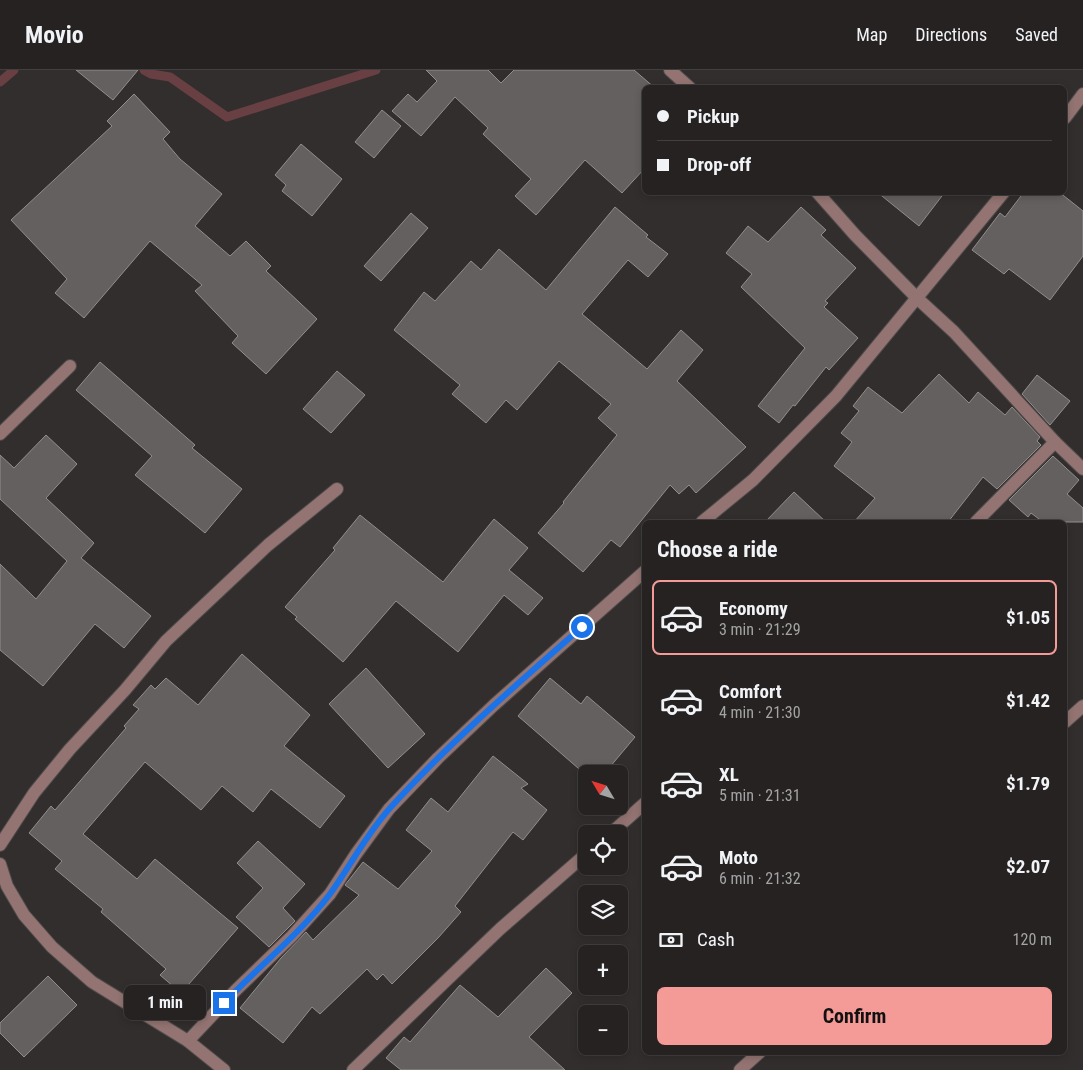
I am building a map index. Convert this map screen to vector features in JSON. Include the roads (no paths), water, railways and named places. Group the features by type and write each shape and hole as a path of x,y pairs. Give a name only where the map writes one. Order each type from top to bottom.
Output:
{"street":[{"path":"670,70 687,85"},
{"path":"1067,115 1083,94"},
{"path":"820,195 855,235 918,299 954,332 1055,442 1083,469"},
{"path":"704,520 753,480 836,396 918,299 1002,195"},
{"path":"0,434 70,366"},
{"path":"978,520 1055,442"},
{"path":"0,845 34,793 70,749 125,690 166,641 268,544 337,489"},
{"path":"188,1041 236,990 292,936 330,894 389,809 438,758 494,705 642,574"},
{"path":"1067,720 1083,706"},
{"path":"620,825 642,806"},
{"path":"353,1070 500,929 578,861"},
{"path":"0,864 7,886 24,915 52,947 92,982 188,1041 224,1070"},
{"path":"740,1070 757,1055"}],"waterway":[{"path":"0,82 14,70"},
{"path":"144,70 151,74 170,77 227,117 376,70"}]}
